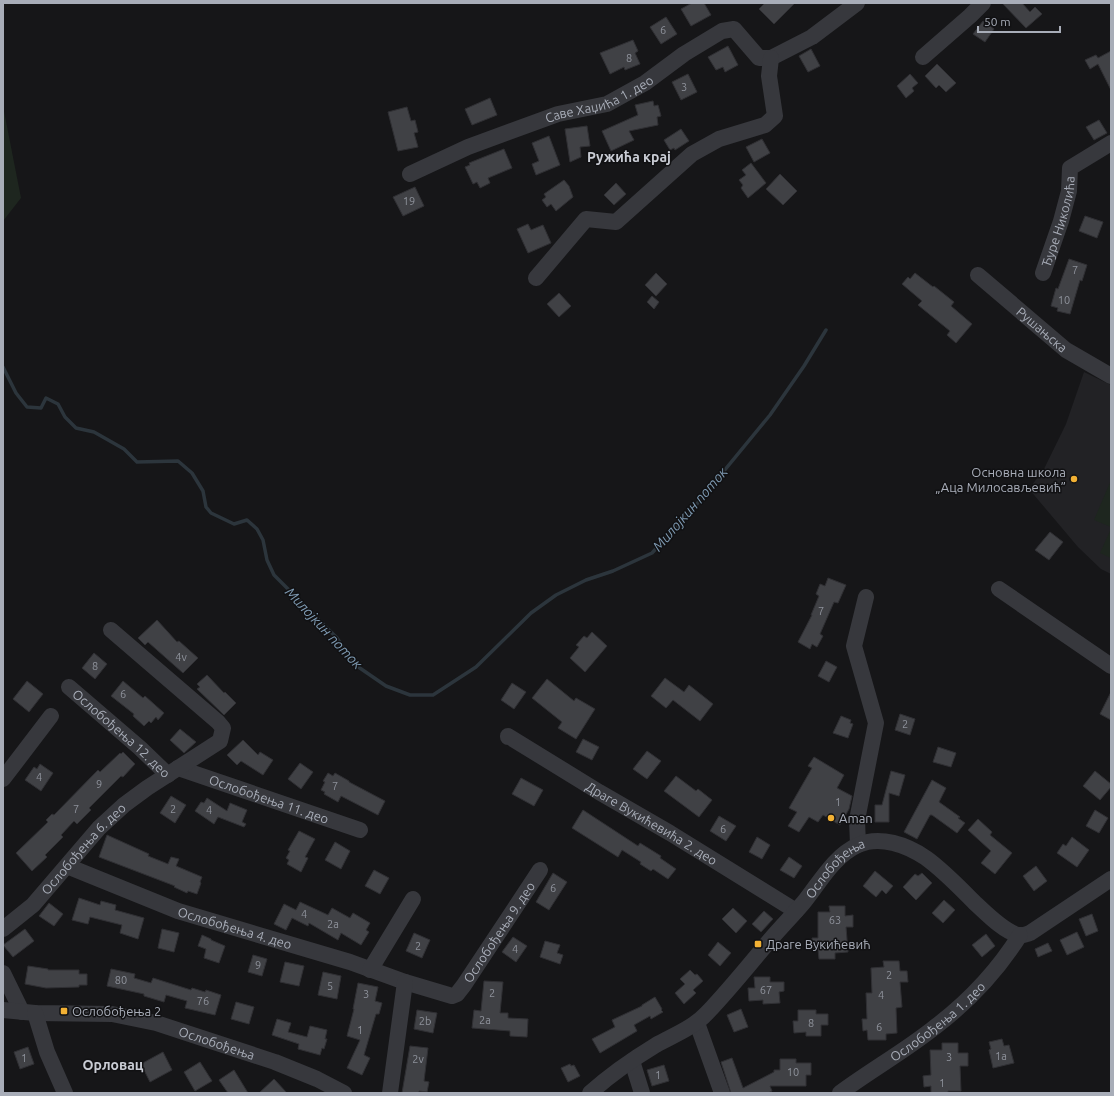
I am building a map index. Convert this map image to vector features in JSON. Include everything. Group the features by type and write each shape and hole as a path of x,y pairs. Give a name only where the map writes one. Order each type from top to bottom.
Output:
{"street":[{"path":"536,278 586,219 616,222 692,154 719,139 765,125 775,116 769,76 771,58 812,37 857,3"},
{"path":"923,57 970,16 982,3"},
{"name":"Саве Хаџића 1. део","path":"410,174 468,147 558,114 607,104 645,83 684,54 722,31 734,29 759,58 771,58"},
{"name":"Ђуре Николића","path":"1043,273 1061,221 1069,191 1070,168 1111,143"},
{"name":"Рушањска","path":"978,275 1066,350 1111,376"},
{"path":"999,589 1111,666"},
{"path":"858,845 857,820 876,723 854,646 866,597"},
{"name":"Ослобођења 12. део","path":"69,687 173,771 220,740 223,728 218,722 111,630"},
{"path":"3,779 51,716"},
{"name":"Драге Вукићевића 2. део","path":"508,737 670,833 796,911"},
{"name":"Ослобођења 11. део","path":"173,771 360,830"},
{"name":"Ослобођења 6. део","path":"3,929 33,905 110,817 147,788 173,771"},
{"name":"Ослобођења","path":"590,1093 656,1045 697,1023 744,972 836,861 846,852 858,845 882,842 898,844 914,851 928,860 950,878 993,920 1009,931 1020,935"},
{"name":"Ослобођења 4. део","path":"67,866 178,911 350,962 405,982 452,996 457,994"},
{"name":"Ослобођења 9. део","path":"457,994 540,870"},
{"path":"1020,935 1030,933 1108,878"},
{"path":"370,970 413,899"},
{"name":"Ослобођења 1. део","path":"840,1093 935,1027 962,1004 982,984 1012,948 1020,935"},
{"path":"3,973 28,1013 65,1093"},
{"path":"390,1093 405,982"},
{"name":"Ослобођења","path":"3,1010 28,1013 112,1014 156,1023 268,1059 311,1076 344,1093"},
{"path":"697,1023 722,1093"},
{"path":"632,1061 642,1093"}],"shaded area":[{"path":"3,106 21,198 3,221"},
{"name":"Основна школа „Аца Милосављевић”","path":"1084,372 1111,385 1111,574 1101,569 1078,547 1029,489 1044,469 1066,424"},
{"path":"1111,480 1111,527 1094,520"},
{"path":"1111,531 1111,558 1100,553"}],"building":[{"path":"692,3 704,3 711,15 691,26 681,9"},
{"path":"765,3 795,3 774,24 759,9"},
{"path":"1002,3 1022,3 1030,12 1035,7 1042,14 1026,28"},
{"path":"666,17 677,34 661,44 650,27"},
{"path":"983,21 994,29 985,42 973,34"},
{"path":"633,40 638,51 635,53 640,64 625,70 624,67 610,74 600,53"},
{"path":"728,46 738,65 725,72 723,67 716,70 708,57"},
{"path":"811,49 820,66 808,72 799,56"},
{"path":"1111,51 1111,90 1098,64 1090,69 1085,60 1096,55 1098,58"},
{"path":"937,64 956,83 946,92 939,85 936,88 925,76"},
{"path":"688,74 697,92 681,100 672,82"},
{"path":"910,74 918,83 912,88 914,91 906,98 897,86"},
{"path":"490,98 497,115 472,125 465,109"},
{"path":"653,101 654,106 658,105 661,116 657,117 658,125 629,131 634,140 611,151 602,131 638,115 635,105"},
{"path":"407,107 411,121 415,120 418,132 414,133 418,147 398,151 388,112"},
{"path":"1099,120 1107,133 1094,140 1086,127"},
{"path":"587,126 590,146 580,147 581,157 570,162 565,129"},
{"path":"681,129 689,141 675,150 674,148 670,150 664,140"},
{"path":"549,136 560,165 536,175 532,164 539,161 532,143"},
{"path":"762,139 770,153 754,162 746,147"},
{"path":"504,149 512,168 488,178 490,183 480,188 477,182 473,184 465,167 470,165 469,163"},
{"path":"751,163 766,183 748,198 741,188 743,185 739,180 746,175 742,170"},
{"path":"780,174 797,191 783,205 766,189"},
{"path":"564,180 569,186 573,197 556,211 551,204 547,207 542,200 546,197 544,194"},
{"path":"616,183 626,194 614,205 604,195"},
{"path":"415,187 424,206 403,216 393,197"},
{"path":"1085,216 1103,222 1097,238 1079,231"},
{"path":"528,224 531,230 543,225 551,243 528,253 517,229"},
{"path":"1069,259 1087,265 1082,281 1080,280 1070,314 1057,311 1058,308 1051,306 1056,288 1058,289"},
{"path":"656,273 667,284 656,296 645,285"},
{"path":"915,273 954,302 951,306 972,324 956,343 947,335 950,331 918,305 922,301 902,284 908,277 910,279"},
{"path":"559,293 571,306 559,317 547,304"},
{"path":"652,296 659,302 654,309 647,302"},
{"path":"1050,532 1063,542 1049,560 1035,550"},
{"path":"828,578 846,585 838,603 834,602 820,634 823,636 817,647 812,644 810,649 798,642 812,615 819,596 816,594 820,584 825,586"},
{"path":"157,620 177,642 179,641 198,658 183,673 148,642 145,645 138,638"},
{"path":"592,632 607,646 585,672 570,658 579,647 576,645 584,636 587,638"},
{"path":"94,653 107,664 95,679 82,668"},
{"path":"826,661 837,667 829,682 818,676"},
{"path":"207,675 236,703 224,715 197,689 200,687 197,684"},
{"path":"665,678 684,692 689,685 713,704 700,721 673,700 666,708 651,696"},
{"path":"547,679 574,701 576,698 595,709 576,739 558,728 562,722 532,698"},
{"path":"27,681 43,694 29,712 13,699"},
{"path":"123,681 143,698 145,696 164,713 158,720 156,717 151,723 149,721 144,726 133,716 134,714 111,696"},
{"path":"512,683 526,692 514,709 501,700"},
{"path":"1111,692 1111,720 1100,714"},
{"path":"900,714 915,719 910,735 895,730"},
{"path":"841,716 851,720 850,723 853,724 848,738 833,733"},
{"path":"180,729 196,742 184,753 170,740"},
{"path":"583,739 599,747 592,760 576,752"},
{"path":"243,740 258,755 260,752 273,760 263,775 241,761 237,765 227,755"},
{"path":"938,747 956,753 951,767 933,762"},
{"path":"647,751 661,761 647,779 633,769"},
{"path":"123,752 135,764 89,808 91,810 77,824 74,821 61,835 63,837 45,855 47,857 32,871 16,853 48,822 46,820 52,814 54,815 98,770 100,772 120,753 121,754"},
{"path":"814,757 844,775 837,788 852,796 849,809 840,825 823,815 818,822 809,817 799,832 788,826 797,812 789,808 812,768 808,766"},
{"path":"300,763 313,772 301,789 288,779"},
{"path":"40,764 53,773 41,791 25,780 34,767 37,769"},
{"path":"891,771 905,775 899,796 889,793 889,822 875,822 875,805 882,805"},
{"path":"1095,771 1111,784 1111,787 1100,800 1083,786"},
{"path":"328,773 333,776 335,773 385,801 378,815 341,796 338,802 324,794 325,792 321,790 325,782 323,781"},
{"path":"676,776 696,791 698,789 712,800 699,817 664,791"},
{"path":"521,778 543,790 534,806 512,794"},
{"path":"932,780 946,788 939,802 960,817 958,818 965,823 957,833 930,815 917,839 904,832"},
{"path":"171,796 186,805 175,823 160,813"},
{"path":"207,798 227,811 230,803 247,810 242,822 246,824 244,827 218,817 214,824 195,811 201,802 204,803"},
{"path":"583,810 638,846 640,843 661,856 660,858 676,869 668,879 653,869 651,871 640,864 641,862 622,850 618,857 572,828"},
{"path":"1095,810 1108,818 1099,833 1086,826"},
{"path":"719,816 736,826 726,841 710,831"},
{"path":"978,819 992,832 990,835 1012,853 995,874 981,863 991,851 968,830"},
{"path":"299,831 315,839 305,857 308,858 301,872 287,864 289,860 286,858 290,851 288,850"},
{"path":"107,835 149,854 148,856 168,864 171,857 179,859 176,866 202,877 197,894 188,891 187,893 174,887 175,886 99,857"},
{"path":"757,837 770,845 762,859 749,852"},
{"path":"1072,837 1089,850 1077,867 1057,853 1063,844 1066,846"},
{"path":"335,842 350,851 341,869 325,860"},
{"path":"789,857 802,866 794,878 780,870"},
{"path":"1036,866 1047,881 1034,891 1023,876"},
{"path":"374,870 389,878 380,894 365,886"},
{"path":"875,871 893,886 886,894 882,890 876,897 863,886"},
{"path":"553,873 567,882 549,910 536,902"},
{"path":"922,873 932,883 916,900 903,887 915,874 918,876"},
{"path":"79,898 100,905 101,901 116,905 115,910 144,918 138,939 120,933 122,925 90,917 88,924 72,920"},
{"path":"944,900 955,910 943,923 932,913"},
{"path":"300,902 328,915 332,908 350,918 353,913 370,923 366,930 369,932 361,945 341,933 338,940 309,923 308,926 292,918 286,930 274,924 284,904 296,910"},
{"path":"49,903 63,914 54,926 39,916"},
{"path":"829,906 845,906 845,916 853,915 853,927 846,927 848,952 835,953 835,959 819,959 818,949 813,950 812,938 818,938 818,912 830,912"},
{"path":"733,908 747,921 736,933 722,919"},
{"path":"764,911 773,919 761,932 752,924"},
{"path":"1092,914 1098,931 1086,936 1079,919"},
{"path":"25,929 34,941 13,957 3,945"},
{"path":"162,929 179,933 174,952 158,948"},
{"path":"1077,932 1084,947 1067,955 1060,940"},
{"path":"414,933 430,940 422,958 406,951"},
{"path":"986,934 995,946 982,957 972,945"},
{"path":"202,935 225,946 219,963 204,958 206,949 198,946"},
{"path":"513,937 527,946 516,962 502,952"},
{"path":"545,941 560,945 557,953 563,955 560,964 540,957"},
{"path":"718,942 731,953 720,966 708,955"},
{"path":"1048,943 1052,951 1038,957 1035,949"},
{"path":"253,955 267,959 262,976 248,972"},
{"path":"883,961 899,961 900,971 907,971 908,982 900,982 902,1007 896,1008 897,1033 886,1034 886,1040 868,1040 867,1030 863,1031 862,1019 867,1019 866,993 872,993 871,968 884,967"},
{"path":"285,962 304,966 299,986 280,982"},
{"path":"28,966 48,970 79,970 79,974 87,974 87,985 79,985 79,987 46,988 25,984"},
{"path":"111,969 135,974 134,978 151,983 153,978 191,990 192,988 205,992 206,990 221,995 215,1015 185,1008 187,1001 166,995 164,1002 144,996 144,994 107,986"},
{"path":"690,970 695,975 697,974 703,981 693,990 696,993 684,1004 675,993 685,984 680,979"},
{"path":"323,972 341,976 337,999 318,995"},
{"path":"754,977 770,977 770,982 784,982 784,991 779,992 780,1003 763,1004 763,1000 749,1001 748,988 755,988"},
{"path":"484,981 503,982 500,1013 508,1013 508,1018 528,1019 527,1037 510,1036 510,1031 472,1028 474,1010 481,1011"},
{"path":"358,983 378,987 375,1001 382,1003 379,1014 376,1014 364,1055 370,1058 362,1075 347,1068 360,1040 347,1036 354,1009"},
{"path":"655,997 663,1012 651,1019 650,1016 634,1025 637,1031 600,1053 592,1039 615,1027 612,1020 642,1006"},
{"path":"236,1002 254,1007 249,1024 231,1019"},
{"path":"741,1009 748,1027 734,1032 727,1015"},
{"path":"417,1010 437,1013 433,1033 414,1029"},
{"path":"798,1010 816,1010 816,1014 828,1014 828,1025 821,1025 821,1036 806,1036 806,1032 794,1033 793,1021 798,1021"},
{"path":"277,1019 291,1023 288,1032 307,1037 310,1026 327,1030 325,1039 327,1039 324,1049 322,1048 320,1055 298,1049 299,1044 272,1035"},
{"path":"1002,1039 1004,1046 1009,1045 1014,1063 993,1068 989,1050 991,1049 989,1042"},
{"path":"942,1043 958,1043 958,1053 968,1053 968,1066 960,1066 961,1091 931,1093 931,1086 924,1087 923,1076 931,1075 930,1050 942,1050"},
{"path":"410,1046 428,1048 424,1081 429,1082 427,1092 419,1091 419,1093 402,1093"},
{"path":"28,1047 34,1064 20,1069 14,1052"},
{"path":"163,1052 172,1070 150,1082 141,1064"},
{"path":"732,1058 743,1088 774,1072 774,1070 780,1070 780,1059 796,1059 796,1063 811,1063 811,1075 806,1075 806,1086 770,1086 772,1091 768,1093 731,1093 721,1062"},
{"path":"200,1062 212,1081 195,1091 184,1072"},
{"path":"570,1064 571,1066 574,1065 580,1076 568,1082 561,1068"},
{"path":"664,1065 669,1081 652,1086 647,1070"},
{"path":"234,1070 248,1093 228,1093 219,1080"},
{"path":"274,1079 287,1093 259,1093"}],"waterway":[{"name":"Милојкин поток","path":"3,367 16,393 27,407 41,408 46,398 58,404 65,417 76,428 94,432 124,449 137,462 178,461 192,473 203,491 206,507 211,513 234,524 247,520 257,529 263,540 267,560 274,575 337,638 354,664 386,686 410,695 433,695 476,667 531,613 556,595 586,580 613,571 652,553 691,511 770,415 804,366 826,330"}],"place":[{"name":"Основна школа „Аца Милосављевић”","path":"1074,479"},
{"name":"Aman","path":"831,818"},
{"name":"Драге Вукићевић","path":"758,944"},
{"name":"Ослобођења 2","path":"64,1011"}],"district":[{"name":"Ружића крај","path":"629,157"},
{"name":"Орловац","path":"113,1065"}]}
